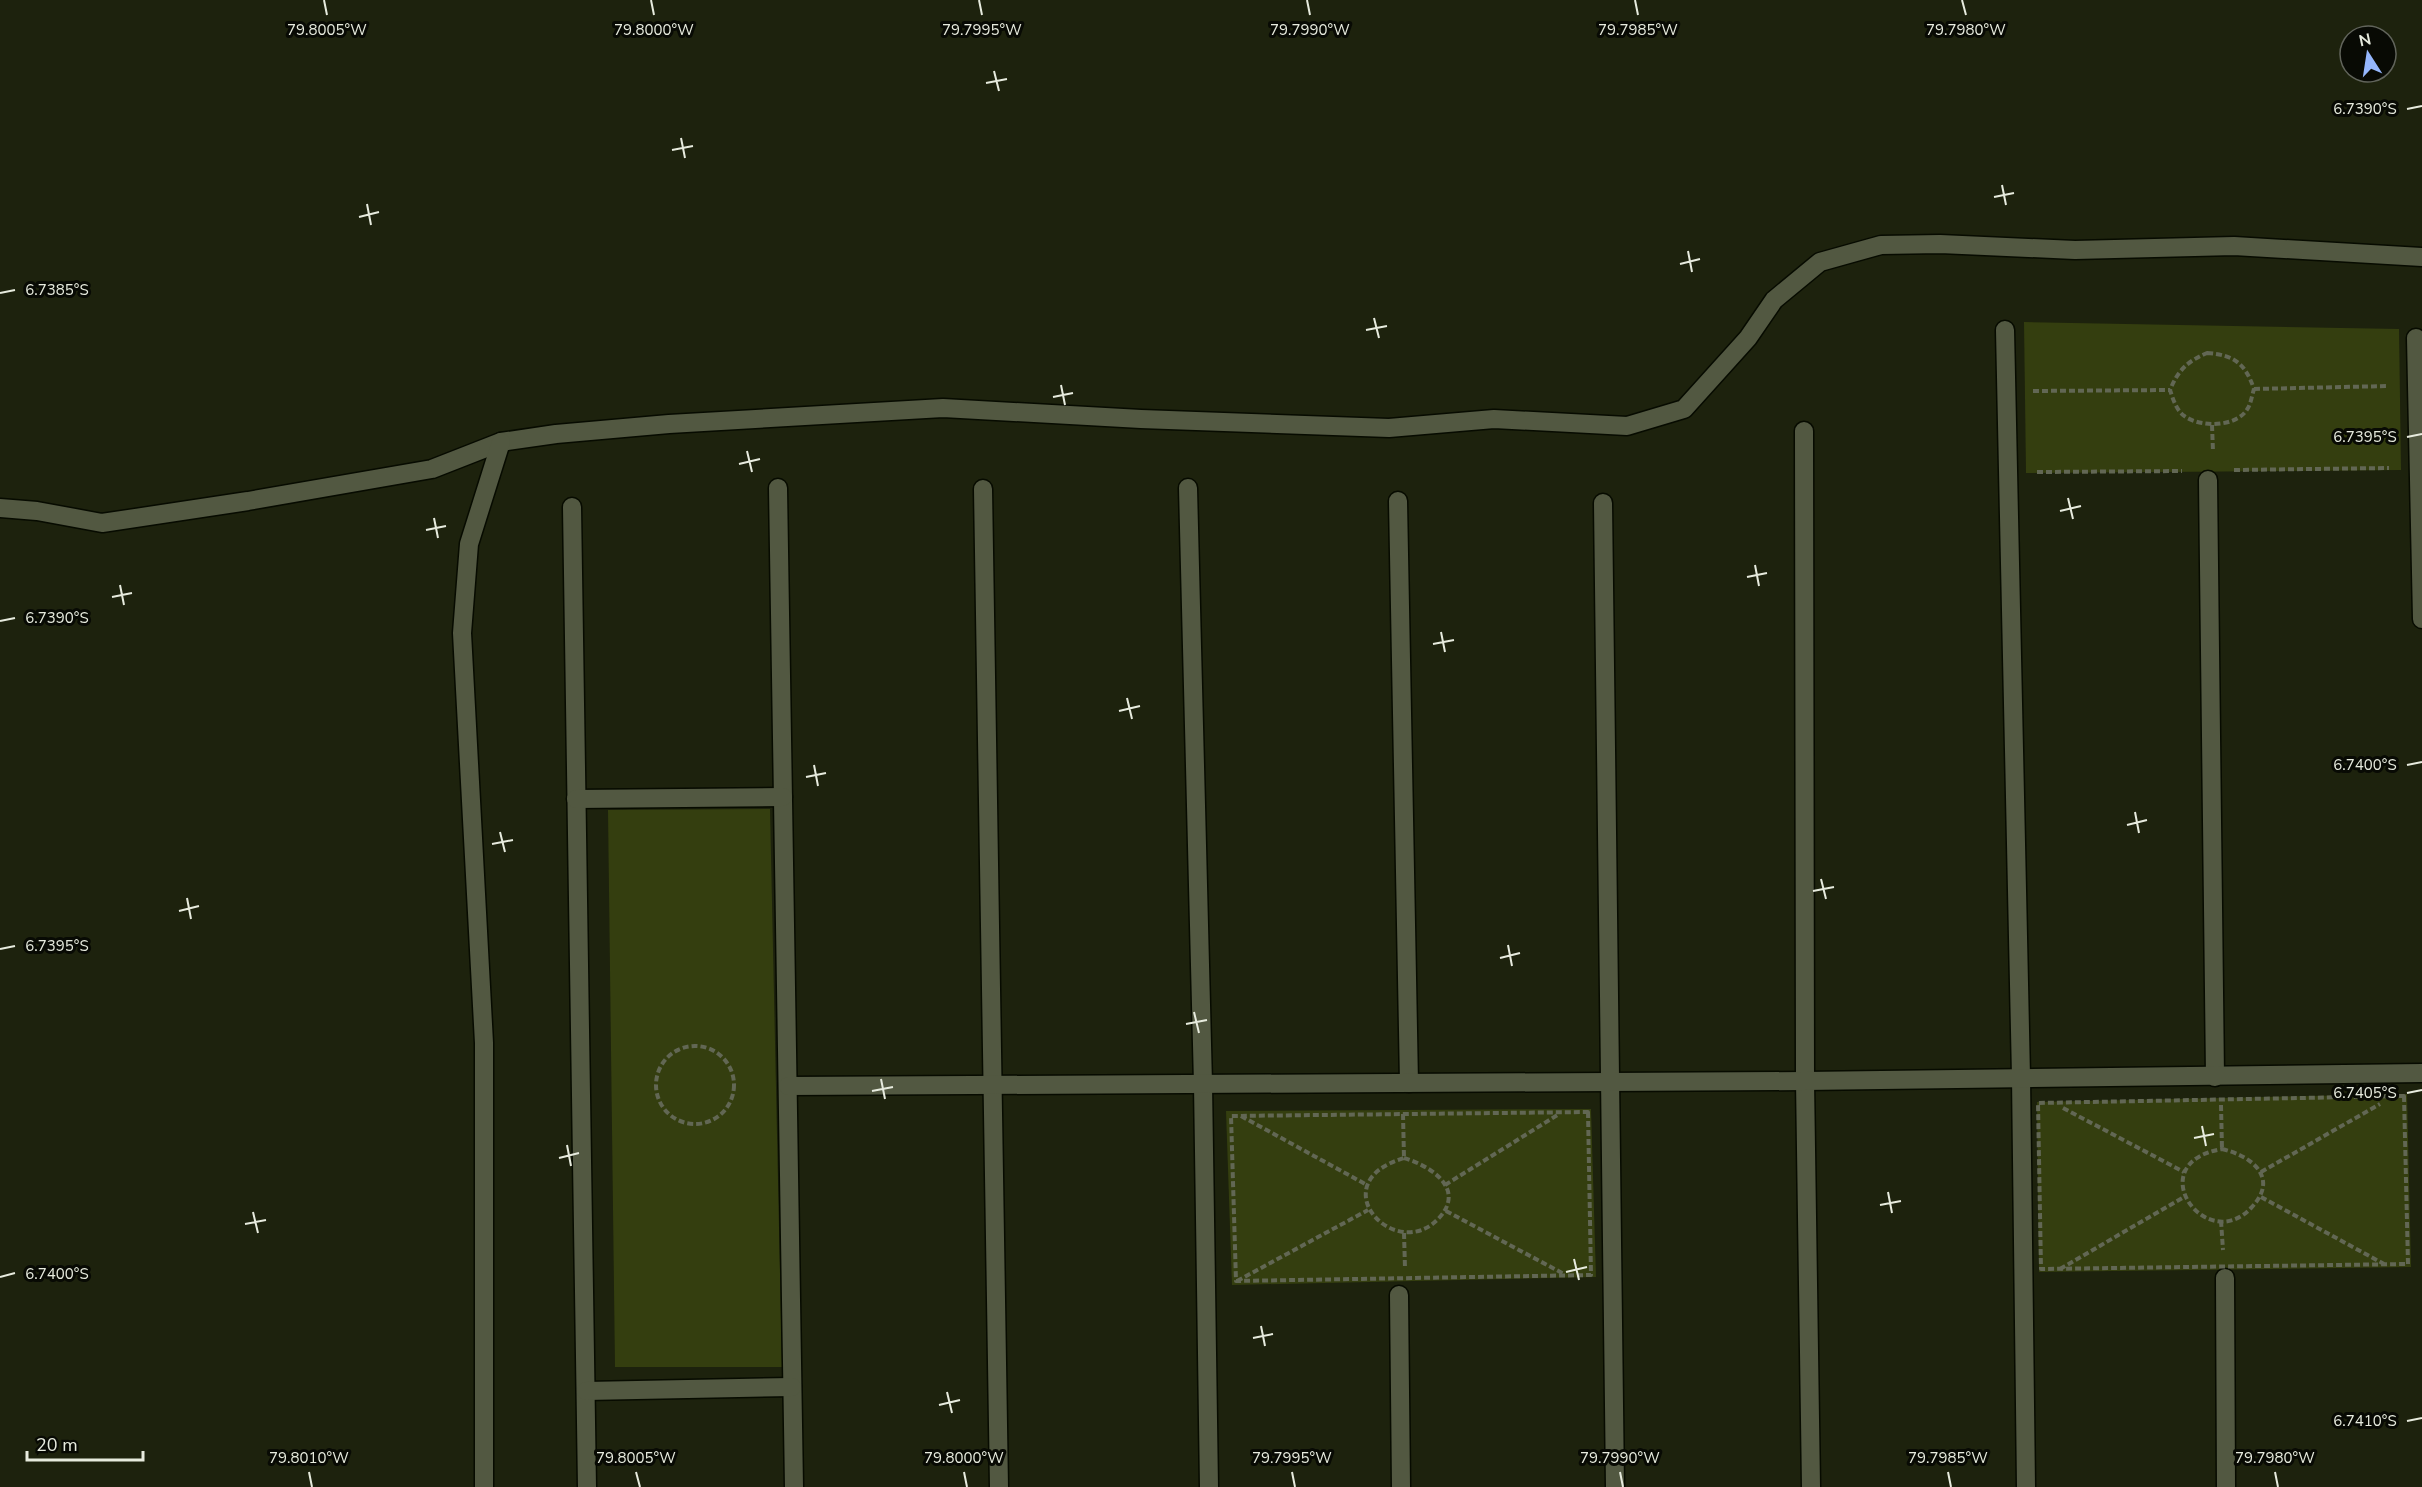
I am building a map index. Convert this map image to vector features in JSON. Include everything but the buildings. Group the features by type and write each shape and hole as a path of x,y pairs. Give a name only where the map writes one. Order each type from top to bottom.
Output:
{"street":[{"path":"0,508 37,511 102,523 248,501 432,469 501,442 556,434 669,424 943,408 1141,419 1389,428 1494,419 1627,426 1684,409 1748,339 1774,300 1820,262 1881,245 1940,244 2075,250 2234,246 2422,257"},
{"path":"2005,330 2021,1077 2026,1487"},
{"path":"2416,338 2422,619"},
{"path":"1804,431 1805,1081 1811,1487"},
{"path":"484,1487 484,1043 462,633 469,544 501,442"},
{"path":"2208,480 2215,1077"},
{"path":"778,488 794,1487"},
{"path":"1188,488 1203,1084 1209,1487"},
{"path":"983,489 999,1487"},
{"path":"1398,501 1409,1083"},
{"path":"1603,503 1615,1487"},
{"path":"572,507 587,1487"},
{"path":"576,799 783,797"},
{"path":"788,1086 1805,1081 2422,1073"},
{"path":"2224,1273 2226,1487"},
{"path":"1399,1295 1401,1487"},
{"path":"586,1391 792,1387"}],"path":[{"path":"2207,353 2229,355 2241,365 2254,389 2248,409 2234,419 2212,425 2193,422 2181,414 2170,390 2176,374 2189,361 2207,353"},
{"path":"2254,389 2398,386"},
{"path":"2027,391 2170,390"},
{"path":"2212,425 2214,459"},
{"path":"2226,470 2399,468"},
{"path":"2027,472 2191,470"},
{"path":"697,1044 707,1046 722,1058 732,1073 735,1090 731,1103 723,1114 710,1120 695,1124 679,1122 666,1113 658,1100 657,1075 664,1063 680,1047 697,1044"},
{"path":"2404,1096 2408,1264 2224,1273 2041,1269 2038,1103 2392,1097 2404,1096"},
{"path":"2261,1172 2392,1097"},
{"path":"2220,1100 2222,1149"},
{"path":"2053,1103 2184,1172"},
{"path":"1588,1112 1591,1275 1236,1281 1231,1116 1588,1112"},
{"path":"1445,1185 1561,1113"},
{"path":"1403,1114 1404,1158"},
{"path":"1241,1116 1367,1185"},
{"path":"2222,1149 2240,1153 2254,1162 2261,1172 2263,1187 2261,1197 2250,1210 2236,1218 2221,1221 2206,1218 2192,1209 2184,1197 2184,1172 2200,1156 2222,1149"},
{"path":"1404,1158 1424,1164 1445,1185 1449,1198 1446,1210 1433,1224 1404,1233 1377,1222 1368,1210 1367,1185 1374,1172 1387,1163 1404,1158"},
{"path":"2060,1269 2184,1197"},
{"path":"2261,1197 2385,1265"},
{"path":"1236,1281 1368,1210"},
{"path":"1446,1210 1567,1275"},
{"path":"2221,1221 2224,1273"},
{"path":"1404,1233 1406,1278"}],"green space":[{"path":"2024,322 2399,329 2401,470 2026,473"},
{"path":"770,809 782,1367 615,1367 608,810"},
{"path":"2407,1094 2411,1267 2039,1272 2037,1102"},
{"path":"1591,1109 1596,1277 1232,1285 1226,1111"}]}
